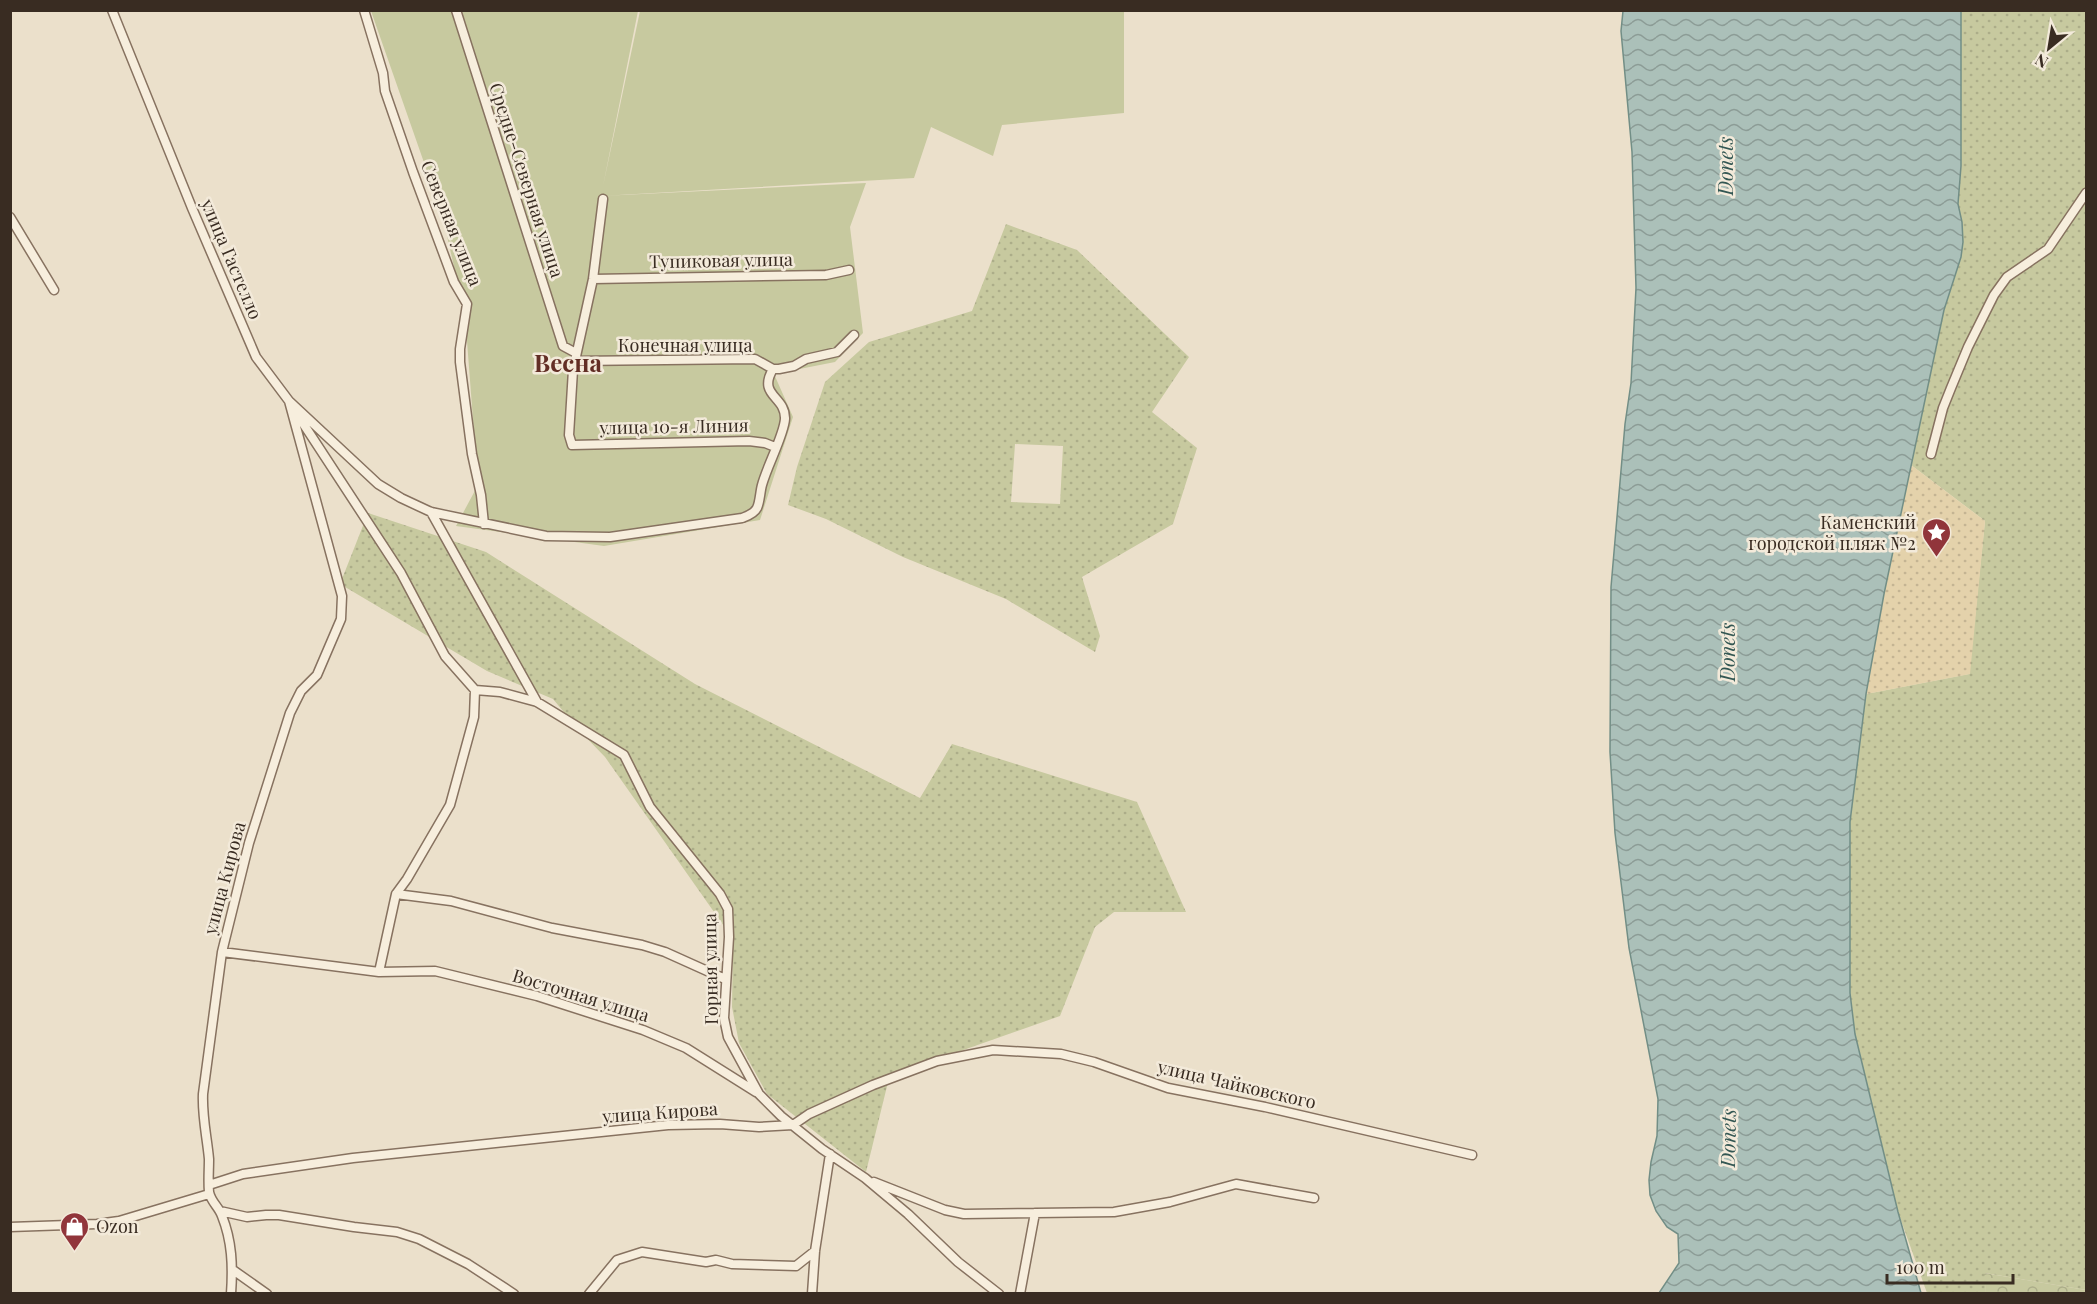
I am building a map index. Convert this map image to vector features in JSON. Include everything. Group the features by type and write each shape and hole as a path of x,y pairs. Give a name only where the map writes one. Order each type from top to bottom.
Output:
{"street":[{"name":"улица Гастелло","path":"112,10 192,208 256,357 289,400 378,484 431,513"},
{"name":"Северная улица","path":"364,10 383,73 385,91 413,172 454,282 467,304 460,362 470,443 484,524"},
{"name":"Средне-Северная улица","path":"456,10 563,346 575,357"},
{"path":"1931,454 1943,408 1968,347 1994,295 2007,277 2048,249 2086,193"},
{"path":"575,357 593,279 603,199"},
{"path":"10,217 54,290"},
{"name":"Тупиковая улица","path":"593,279 826,275 849,270"},
{"name":"Конечная улица","path":"575,357 755,359 773,369 794,366 806,359 837,352 854,335"},
{"name":"улица 10-я Линия","path":"575,357 569,435 572,445 749,441 775,447"},
{"path":"431,513 546,536 610,537 742,518 757,509 761,486 783,429 785,419 781,404 771,394 768,387 769,376 773,369"},
{"name":"улица Кирова","path":"289,400 342,596 341,619 316,675 301,691 290,713 249,843 222,952 203,1094 202,1116 209,1157 209,1190 243,1174 353,1158 656,1127 720,1124 759,1127 793,1125"},
{"path":"289,400 400,573 445,656 475,690 474,717 450,805 396,894 379,972"},
{"path":"431,513 537,702"},
{"name":"Горная улица","path":"475,690 500,692 537,702 624,755 650,807 720,894 728,909 729,937 724,1018 728,1037 759,1094 793,1125 865,1178 908,1214 958,1262 999,1293"},
{"path":"396,894 451,901 552,928 642,945 665,952 725,979"},
{"name":"Восточная улица","path":"222,952 379,972 435,971 537,996 643,1030 686,1048 759,1094"},
{"name":"улица Чайковского","path":"793,1125 809,1114 873,1085 937,1061 993,1050 1072,1057 1094,1062 1168,1088 1265,1107 1472,1155"},
{"path":"812,1293 830,1154"},
{"path":"865,1178 920,1202 964,1214 1114,1212 1170,1202 1236,1184 1314,1198"},
{"path":"10,1227 119,1221 209,1190 228,1231 233,1270 231,1293"},
{"path":"220,1211 247,1217 279,1215 397,1232 419,1239 468,1264 514,1293"},
{"path":"1020,1293 1035,1213"},
{"path":"589,1293 617,1260 642,1252 706,1262 716,1260 732,1264 796,1266 816,1251"},
{"path":"233,1270 267,1293"}],"green space":[{"path":"371,11 638,11 603,186 640,11 1124,11 1124,113 1002,125 993,156 931,127 914,178 601,196 866,183 850,227 863,333 835,362 774,374 793,417 760,520 604,546 456,526 478,485 465,315 442,214"},
{"path":"1961,11 2086,11 2086,1290 1985,1273 1986,1293 1927,1293 1898,1212 1855,1034 1850,993 1850,822 1866,694 1969,674 1985,521 1911,465 1944,310 1961,257 1962,222 1958,204 1961,166"},
{"path":"1006,224 1077,250 1189,357 1152,412 1197,448 1173,524 1082,577 1100,636 1095,652 1006,599 903,557 826,519 788,505 797,467 825,382 869,342 972,311","holes":["1015,444 1063,446 1060,504 1011,502"]},
{"path":"368,513 486,552 695,684 920,798 952,744 1137,802 1186,912 1114,912 1095,927 1060,1016 890,1074 866,1172 767,1094 739,1043 732,1007 733,939 605,757 553,699 487,671 340,584"},
{"path":"1984,1273 2086,1290 2086,1293 1986,1293"}],"sand":[{"name":"Каменский городской пляж №2","path":"1911,465 1985,521 1970,674 1866,694 1884,594"}],"water":[{"name":"Donets","path":"1623,11 1961,11 1961,166 1958,204 1962,222 1961,257 1944,310 1884,594 1866,694 1850,822 1850,993 1855,1034 1898,1212 1921,1293 1659,1293 1679,1263 1678,1234 1667,1227 1656,1211 1650,1195 1649,1180 1657,1136 1658,1099 1629,948 1615,833 1610,752 1611,587 1625,424 1631,383 1636,288 1632,152 1621,31"}],"place":[{"name":"Каменский городской пляж №2","path":"1937,558"},
{"name":"Ozon","path":"75,1252"}],"district":[{"name":"Весна","path":"568,362"}]}
